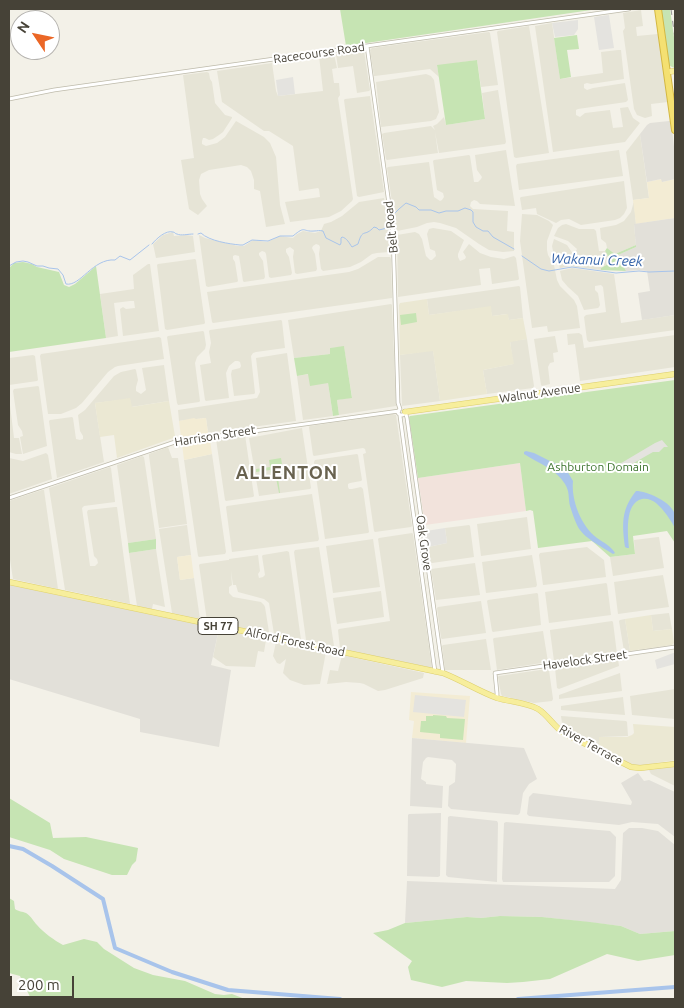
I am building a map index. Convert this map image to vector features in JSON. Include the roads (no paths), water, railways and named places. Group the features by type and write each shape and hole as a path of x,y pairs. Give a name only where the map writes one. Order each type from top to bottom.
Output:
{"highway":[{"path":"658,9 675,130"}],"main road":[{"path":"667,72 675,71"},
{"name":"Walnut Avenue","path":"403,413 675,374"},
{"name":"Alford Forest Road","path":"9,582 435,672"},
{"name":"River Terrace","path":"435,672 443,673 496,698 535,707 546,715 556,728 628,766 640,768 675,764"}],"street":[{"name":"Racecourse Road","path":"9,99 54,90 629,9"},
{"name":"Belt Road","path":"367,46 393,233 398,401 403,413"},
{"name":"Harrison Street","path":"9,498 178,441 393,410 403,413"},
{"name":"Oak Grove","path":"403,413 435,672"},
{"name":"Oak Grove","path":"403,413 443,673"},
{"name":"Havelock Street","path":"496,698 494,673 675,648"}],"water":[{"path":"526,451 534,453 567,471 573,481 575,504 586,527 615,553 613,554 583,534 574,518 565,484 552,470 524,454"},
{"path":"636,491 652,495 668,504 675,514 675,528 656,503 649,499 642,499 636,502 630,513 628,520 629,548 627,548 625,547 623,524 625,511"}],"waterway":[{"name":"Wakanui Creek","path":"395,213 406,203 419,210 431,210 439,213 458,211 465,208 473,212 473,222 476,227 483,231 488,231 493,237 514,249"},
{"name":"Wakanui Creek","path":"198,234 201,233 220,242 243,245 252,240 268,241 280,236 293,236 302,230 323,231 326,238 340,245 342,237 352,247 358,244 363,234 374,227 379,230 387,228"},
{"name":"Wakanui Creek","path":"152,244 167,232 174,232 180,235 193,234"},
{"name":"Wakanui Creek","path":"9,266 23,261 37,266 58,269 63,275 66,284 71,284 100,263 115,260 120,256 130,260 149,245"},
{"name":"Wakanui Creek","path":"522,256 541,269 549,271 572,267 616,273 675,271"},
{"path":"9,846 23,849 103,899 115,948 172,972 228,990 340,999"},
{"path":"518,999 675,987"}],"railway":[{"path":"671,9 675,39"}],"district":[{"name":"ALLENTON","path":"287,473"}],"park label":[{"name":"Ashburton Domain","path":"598,467"}]}
